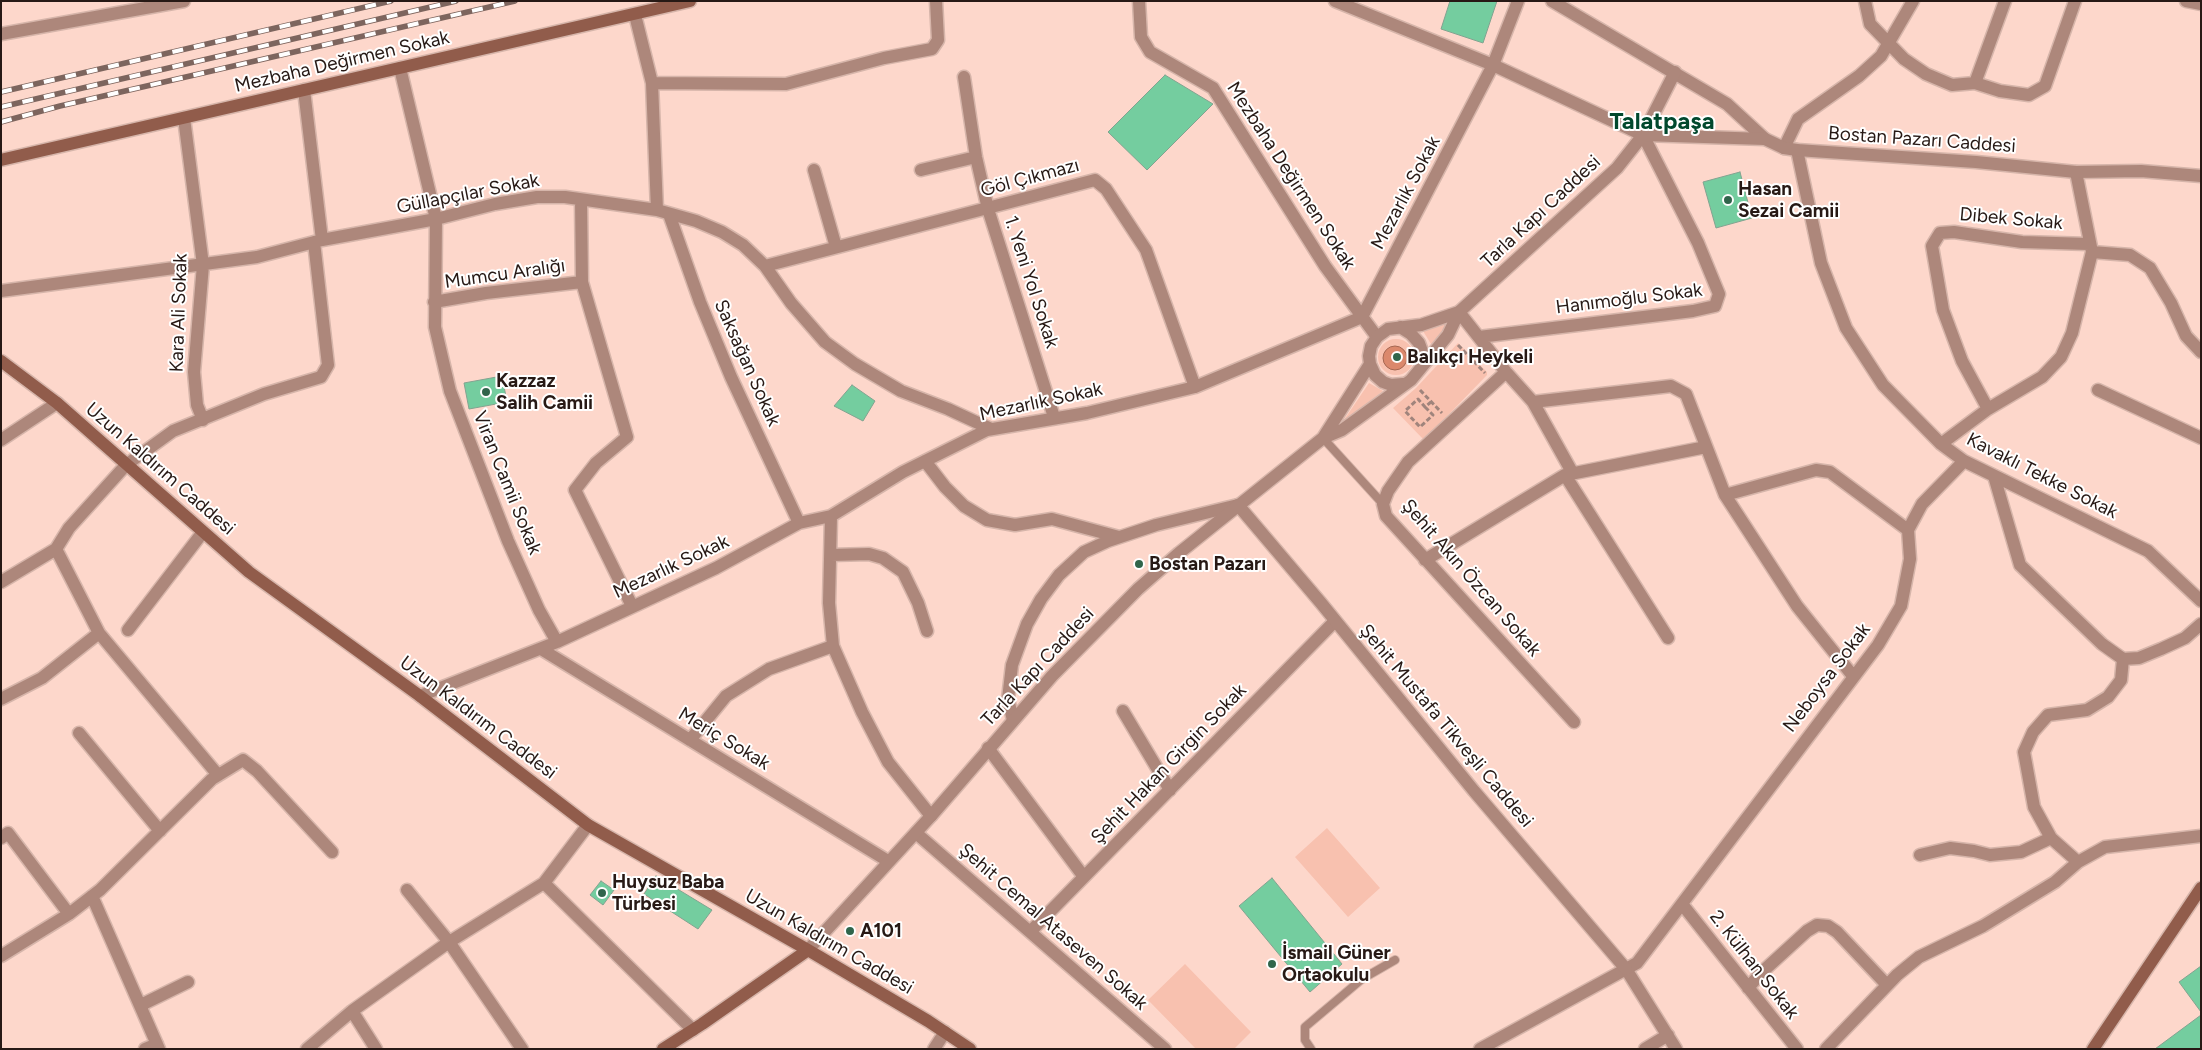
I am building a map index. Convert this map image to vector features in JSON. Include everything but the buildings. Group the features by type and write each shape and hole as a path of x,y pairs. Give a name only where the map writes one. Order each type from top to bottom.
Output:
{"main road":[{"name":"Mezbaha Değirmen Sokak","path":"1,160 690,1"},
{"name":"Uzun Kaldırım Caddesi","path":"1,361 57,403 126,466 249,572 420,696 588,825 808,950 970,1049"},
{"path":"2093,1049 2201,888"},
{"path":"663,1049 808,950"}],"street":[{"path":"1,34 184,1"},
{"path":"652,83 786,84 884,58 932,49 938,40 936,1"},
{"name":"Mezbaha Değirmen Sokak","path":"1139,1 1141,36 1150,52 1213,88 1325,266 1377,337"},
{"name":"Bostan Pazarı Caddesi","path":"1335,1 1493,65 1643,135 1765,139 1784,148 1797,150 1976,162 2076,172 2141,171 2201,176"},
{"name":"Mezarlık Sokak","path":"420,696 557,642 716,568 799,523 831,516 925,461 991,429 1087,413 1195,387 1362,317 1493,65 1518,1"},
{"path":"1552,1 1727,104 1765,139"},
{"path":"1865,1 1870,24 1904,59 1926,74 1952,85 1975,83 2000,91 2029,95 2045,86 2074,1"},
{"path":"1784,148 1798,119 1859,76 1880,56 1890,43 1913,1"},
{"path":"1975,83 2005,1"},
{"path":"2186,1 2201,4"},
{"name":"Saksağan Sokak","path":"635,15 652,83 663,212 755,428 799,523"},
{"name":"Viran Camii Sokak","path":"400,68 436,219 435,327 450,392 508,541 539,610 557,642"},
{"path":"1643,135 1675,72"},
{"name":"1. Yeni Yol Sokak","path":"964,77 976,157 988,208 1054,417"},
{"path":"1,582 56,549 69,528 126,466 173,431 264,394 321,377 328,366 304,90"},
{"name":"Kara Ali Sokak","path":"184,118 203,265 194,372 197,405 203,420"},
{"name":"Tarla Kapı Caddesi","path":"808,950 916,832 1052,676 1138,589 1238,505 1323,438 1342,430 1409,384 1448,335 1459,312 1617,168 1643,135"},
{"name":"Hanımoğlu Sokak","path":"1479,337 1694,311 1715,306 1719,294 1698,243 1643,135"},
{"name":"Kavaklı Tekke Sokak","path":"1797,150 1821,263 1846,328 1883,385 1941,444 1964,461 2148,551 2201,601"},
{"path":"921,170 976,157"},
{"path":"814,170 836,248"},
{"path":"1941,444 1988,409 2042,377 2060,357 2072,333 2091,248 2076,172"},
{"name":"Göl Çıkmazı","path":"765,266 1080,182 1094,180 1106,189 1146,250 1195,387"},
{"name":"Güllapçılar Sokak","path":"1,291 256,257 318,241 436,219 495,204 537,197 580,200 663,212 722,232 743,245 765,266 791,303 825,342 855,364 900,391 948,409 991,429"},
{"path":"580,200 582,282 627,437 596,463 575,490 632,606"},
{"name":"Dibek Sokak","path":"1988,409 1962,361 1942,310 1932,246 1940,233 1954,232 2022,242 2091,248"},
{"path":"2091,248 2130,255 2150,268 2171,303 2186,336 2201,352"},
{"name":"Mumcu Aralığı","path":"434,302 486,293 582,282"},
{"path":"1459,312 1506,372 1533,402 1569,474 1668,638"},
{"name":"Tarla Kapı Caddesi","path":"1323,438 1370,364 1371,346 1377,337 1388,329 1421,324 1459,312"},
{"path":"1400,327 1419,343 1423,354 1422,366"},
{"path":"1370,364 1375,375 1382,382 1391,385 1409,384"},
{"name":"Şehit Akın Özcan Sokak","path":"1506,372 1408,462 1388,490 1383,504 1386,516 1574,722"},
{"path":"1533,402 1671,386 1686,394 1725,495 1798,606 1853,676"},
{"path":"2098,390 2201,438"},
{"path":"1,440 57,403"},
{"path":"1425,560 1569,474 1706,447"},
{"path":"925,461 945,487 964,506 986,520 1015,525 1052,519 1119,537"},
{"path":"1725,495 1816,470 1830,472 1908,530 1922,504 1964,461"},
{"path":"1994,476 2020,565 2102,644 2123,659 2139,658 2185,638 2201,624"},
{"path":"1013,720 1008,699 1012,666 1028,624 1041,599 1059,575 1084,552 1119,537 1156,525 1238,505"},
{"name":"Şehit Mustafa Tikveşli Caddesi","path":"1238,505 1474,791 1626,969 1676,1049"},
{"path":"831,516 829,603 833,646 862,712 888,762 930,816"},
{"name":"Neboysa Sokak","path":"1480,1049 1637,963 1878,645 1901,606 1910,559 1908,530"},
{"path":"128,630 203,532"},
{"path":"56,549 99,632 218,775"},
{"path":"830,555 869,554 883,558 903,572 918,603 927,631"},
{"name":"Şehit Hakan Girgin Sokak","path":"1030,932 1335,622"},
{"path":"1,699 42,678 99,632"},
{"path":"690,740 726,696 769,670 833,646"},
{"name":"Meriç Sokak","path":"541,649 888,861"},
{"path":"2078,862 2051,838 2034,807 2024,752 2033,732 2048,715 2087,710 2108,697 2121,680 2123,659"},
{"path":"1122,711 1170,790"},
{"path":"79,733 160,831"},
{"path":"988,748 1084,877"},
{"path":"1,956 69,914 92,896 218,775 243,760 257,771 332,852"},
{"path":"307,1049 352,1011 449,942 544,883 588,825"},
{"name":"Şehit Cemal Ataseven Sokak","path":"916,832 1165,1049"},
{"path":"1,838 8,833 69,914"},
{"path":"1826,1049 1887,985 1919,958 1983,926 2055,882 2078,862 2105,847 2201,836"},
{"path":"1920,855 1950,848 1990,855 2021,852 2051,838"},
{"path":"544,883 693,1030"},
{"path":"407,890 449,942 522,1049"},
{"path":"92,896 158,1046 145,1049"},
{"name":"2. Külhan Sokak","path":"1682,904 1797,1049"},
{"path":"1748,988 1761,973 1807,931 1817,925 1828,926 1837,932 1887,985"},
{"path":"141,1005 188,982"},
{"path":"352,1011 376,1049"},
{"path":"934,1049 945,1032"},
{"path":"1645,1049 1668,1035"}],"lane":[{"path":"1323,438 1383,504"},
{"path":"1311,1049 1305,1040 1306,1027 1362,979 1395,960"}],"path":[{"path":"1454,341 1485,375"},
{"path":"1409,384 1445,416"},
{"path":"1418,399 1425,407 1433,415 1420,427 1405,411 1418,399"},
{"path":"1425,407 1431,402"}],"shaded area":[{"path":"1451,321 1431,344 1423,331"},
{"path":"1396,339 1403,340 1409,344 1413,350 1413,364 1409,370 1403,374 1396,375 1389,374 1383,370 1379,364 1378,357 1379,350 1383,344 1389,340"},
{"path":"1458,343 1487,372 1487,375 1424,440 1393,408 1416,388"},
{"path":"1395,346 1400,347 1406,353 1406,363 1400,369 1395,370 1390,369 1384,363 1383,358 1384,353 1390,347"},
{"path":"1369,383 1383,391 1342,422 1348,414"},
{"path":"1327,828 1380,888 1348,917 1295,857"},
{"path":"1185,964 1251,1032 1234,1049 1196,1049 1148,1000"}],"railway":[{"path":"1,92 391,1"},
{"path":"1,107 456,1"},
{"path":"1,122 60,106 515,1"}],"place":[{"name":"Hasan Sezai Camii","path":"1728,200"},
{"name":"Balıkçı Heykeli","path":"1397,357"},
{"name":"Kazzaz Salih Camii","path":"486,392"},
{"name":"Bostan Pazarı","path":"1139,564"},
{"name":"Huysuz Baba Türbesi","path":"602,893"},
{"name":"A101","path":"850,931"},
{"name":"İsmail Güner Ortaokulu","path":"1272,964"}],"district":[{"name":"Talatpaşa","path":"1662,122"}]}
